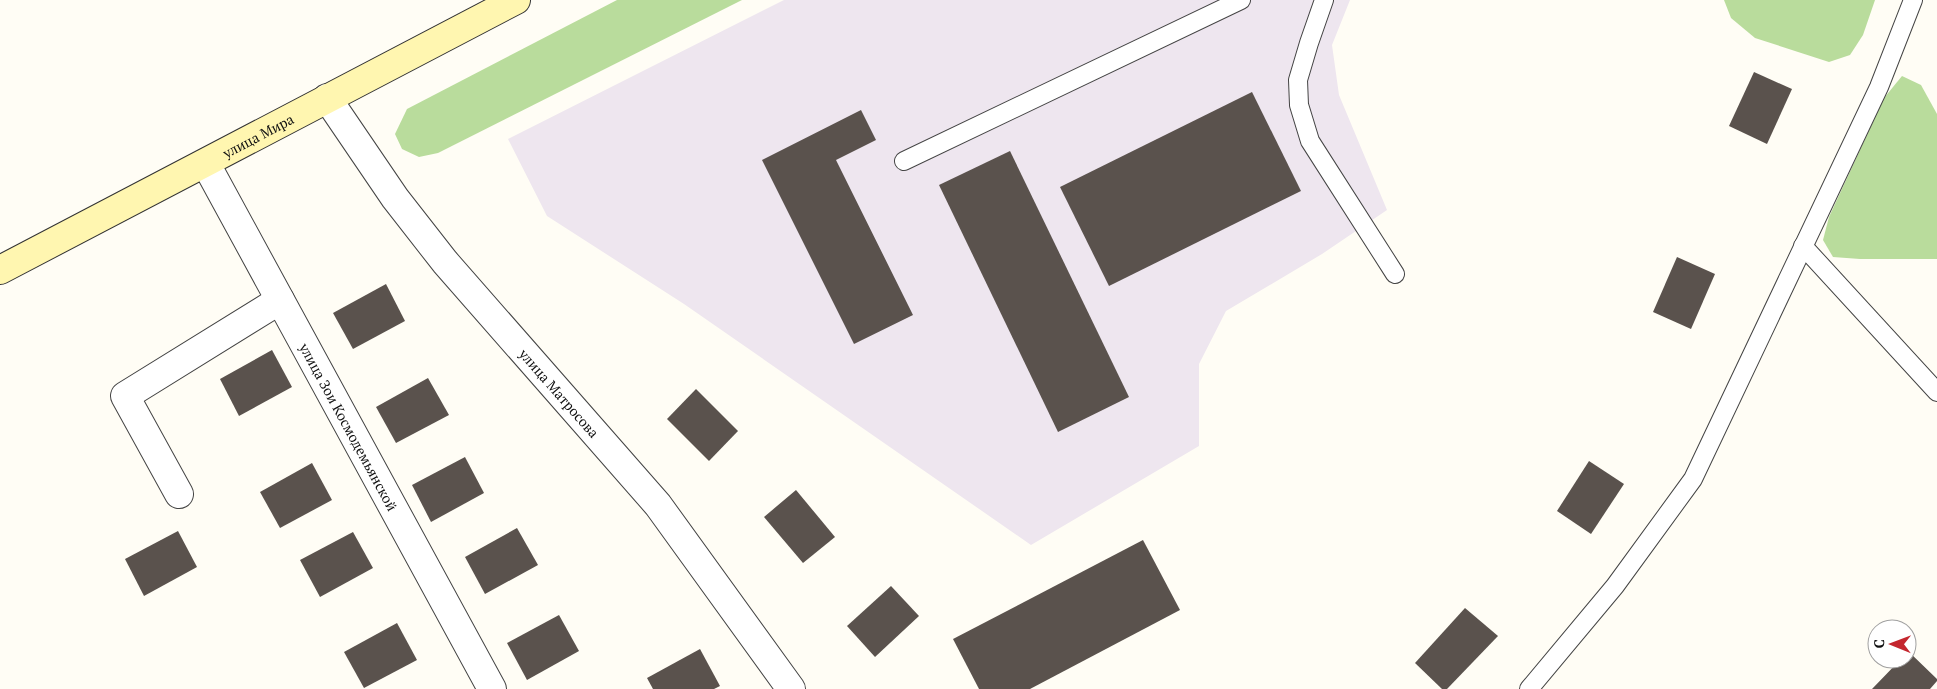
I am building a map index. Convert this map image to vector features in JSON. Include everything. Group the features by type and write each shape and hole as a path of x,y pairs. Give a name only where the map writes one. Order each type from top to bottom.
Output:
{"main road":[{"name":"улица Мира","path":"0,270 206,164 516,0"}],"street":[{"name":"улица Матросова","path":"328,98 395,198 439,255 658,505 791,689"},
{"name":"улица Зои Космодемьянской","path":"206,164 492,689"},
{"path":"179,494 125,396 280,300"}],"lane":[{"path":"904,161 1241,0"},
{"path":"1324,0 1298,80 1299,105 1310,141 1395,274"},
{"path":"1529,689 1615,586 1693,479 1879,87 1913,0"},
{"path":"1804,246 1937,392"}],"shaded area":[{"path":"784,0 1350,0 1332,45 1339,95 1387,210 1322,254 1226,311 1199,364 1199,446 1031,545 684,304 547,216 508,139"}],"green space":[{"path":"617,0 742,0 438,153 419,157 402,149 395,134 407,109"},
{"path":"1724,0 1875,0 1863,35 1850,55 1829,62 1755,38 1731,18"},
{"path":"1902,76 1921,85 1937,114 1937,259 1833,257 1823,240 1829,217 1884,98"}],"building":[{"path":"1754,72 1792,89 1767,144 1729,126"},
{"path":"1252,92 1301,191 1109,286 1060,187"},
{"path":"861,110 876,140 836,160 913,315 854,344 762,160"},
{"path":"1010,151 1129,397 1058,432 939,185"},
{"path":"1677,257 1715,274 1691,329 1653,312"},
{"path":"386,284 405,321 353,349 333,313"},
{"path":"272,350 292,387 239,416 220,379"},
{"path":"428,378 449,415 396,443 376,407"},
{"path":"696,389 738,431 709,461 667,419"},
{"path":"465,457 484,493 431,522 412,485"},
{"path":"1589,461 1624,484 1591,534 1557,511"},
{"path":"312,463 332,500 280,528 260,492"},
{"path":"796,490 835,537 803,563 764,517"},
{"path":"517,528 538,565 485,594 465,557"},
{"path":"178,531 197,567 144,596 125,559"},
{"path":"353,532 373,568 320,597 300,560"},
{"path":"1143,540 1180,610 1030,689 979,689 953,639"},
{"path":"891,586 919,616 875,657 847,626"},
{"path":"1465,608 1498,636 1447,689 1442,689 1415,663"},
{"path":"559,615 579,651 527,680 507,643"},
{"path":"397,623 417,660 364,688 344,652"},
{"path":"700,649 720,686 714,689 653,689 647,678"},
{"path":"1917,660 1937,679 1930,689 1872,689 1891,669 1917,669"}]}
